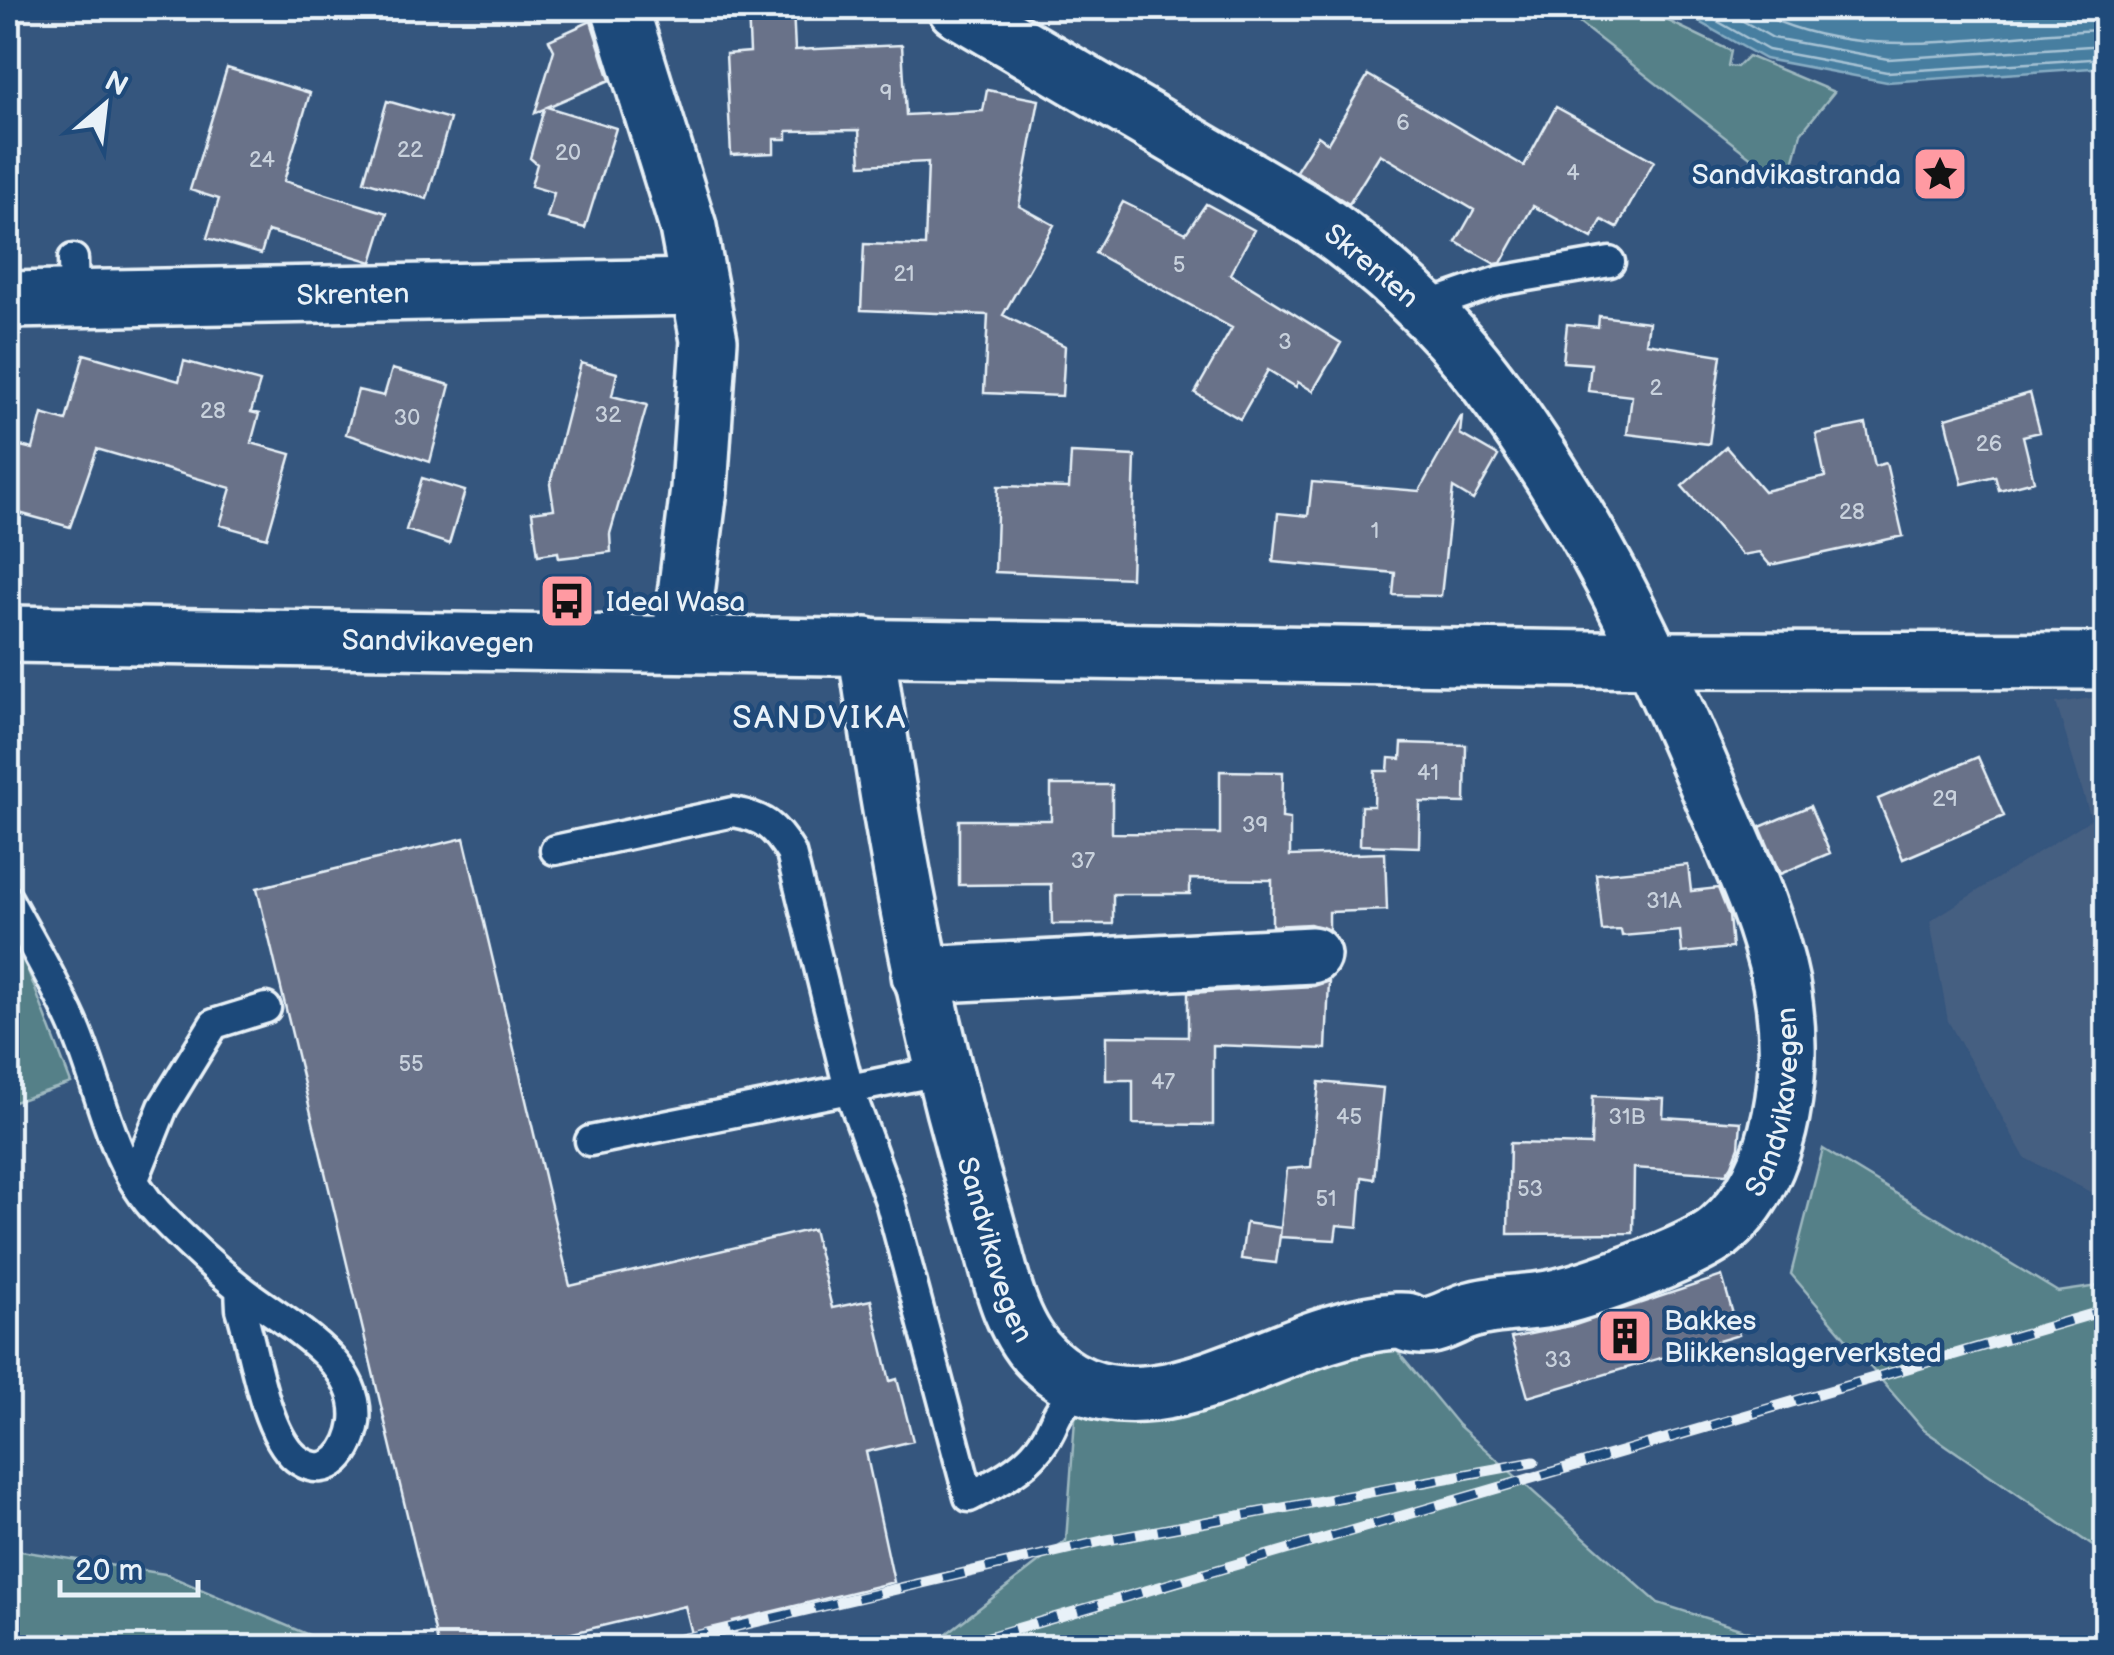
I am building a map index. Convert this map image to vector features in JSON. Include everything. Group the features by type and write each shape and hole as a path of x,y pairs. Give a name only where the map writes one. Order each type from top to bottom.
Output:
{"street":[{"path":"620,8 688,227 709,340 699,489 684,585 680,644"},
{"name":"Skrenten","path":"956,8 1314,216 1387,271 1482,375 1573,502 1656,660"},
{"name":"Skrenten","path":"8,300 74,278 698,287"},
{"name":"Sandvikavegen","path":"8,634 1656,660 2106,661"},
{"name":"Sandvikavegen","path":"866,646 896,860 920,975 1010,1302 1026,1338 1046,1363 1086,1388 1126,1396 1178,1389 1331,1334 1400,1320 1450,1318 1554,1298 1718,1234 1762,1182 1786,1086 1781,986 1762,911 1656,660"},
{"path":"920,975 1312,955"}],"lane":[{"path":"1424,308 1499,281 1610,262"},
{"path":"555,850 734,812 754,815 774,826 792,853 848,1089 890,1201 969,1497 1008,1476 1040,1447 1060,1404 1086,1388"},
{"path":"8,900 72,1021 114,1140 134,1178 165,1220 240,1289 326,1354 348,1384 356,1418 350,1444 340,1460 321,1468 302,1463 279,1441 241,1309 240,1289"},
{"path":"134,1178 163,1108 214,1024 266,1008"},
{"path":"590,1141 944,1070"}],"shaded area":[{"path":"2106,696 2106,1192 2096,1195 2025,1158 1948,1021 1930,921 2091,819 2056,703"}],"green space":[{"path":"1560,8 1652,8 1664,19 1731,51 1728,66 1737,67 1748,56 1834,92 1801,133 1793,164 1777,178"},
{"path":"8,918 71,1083 8,1104"},
{"path":"1823,1149 2058,1292 2106,1285 2106,1555 1924,1430 1791,1274"},
{"path":"1383,1334 1458,1425 1658,1603 1797,1647 928,1648 1066,1541 1079,1366 1137,1376"},
{"path":"8,1549 165,1574 337,1647 8,1647"}],"water":[{"path":"1674,8 2106,8 2106,67 1887,82 1765,59"}],"building":[{"path":"793,8 795,50 902,45 906,115 983,111 987,90 1039,100 1019,206 1054,225 1003,315 1065,346 1062,396 984,393 988,315 861,310 864,244 925,246 928,162 861,165 859,130 787,131 787,139 774,139 774,153 731,155 726,54 750,52 748,11"},
{"path":"591,21 610,80 547,107 616,128 585,228 547,218 554,193 531,186 537,164 530,158 544,109 535,113 554,50 549,40"},
{"path":"227,68 310,93 284,181 387,213 372,262 268,231 261,254 207,238 219,199 190,190"},
{"path":"1368,75 1524,166 1556,107 1654,161 1617,228 1602,220 1592,238 1533,206 1501,263 1495,264 1456,242 1474,210 1380,154 1349,204 1296,171 1318,136 1328,143"},
{"path":"387,101 450,119 427,199 364,181"},
{"path":"1123,202 1186,233 1206,204 1254,230 1230,274 1341,343 1313,391 1298,382 1296,387 1268,370 1240,419 1195,393 1232,328 1095,253"},
{"path":"1599,316 1649,322 1646,343 1721,355 1709,444 1627,434 1632,396 1588,391 1591,364 1563,362 1567,324 1598,327"},
{"path":"84,354 179,381 184,361 260,382 251,412 259,414 251,443 291,454 267,538 220,525 231,488 97,449 70,527 8,510 8,443 33,449 42,414 66,421"},
{"path":"581,363 617,373 612,396 647,405 610,534 611,552 559,558 558,552 538,555 532,512 554,509 550,484"},
{"path":"392,369 450,385 430,462 346,434 358,390 384,396"},
{"path":"2030,393 2040,432 2023,436 2034,481 1999,490 1995,476 1962,484 1946,418"},
{"path":"1462,415 1460,434 1498,456 1473,500 1453,488 1441,596 1393,595 1395,573 1273,562 1278,513 1308,516 1312,482 1419,491"},
{"path":"1866,424 1875,466 1886,463 1903,536 1770,565 1759,552 1742,555 1682,486 1726,447 1764,491 1825,477 1816,434"},
{"path":"1071,453 1135,456 1131,578 995,572 998,486 1069,488"},
{"path":"422,478 465,491 449,544 406,530"},
{"path":"1402,743 1466,745 1465,803 1420,802 1419,847 1360,845 1361,806 1374,806 1375,771 1388,771 1389,758 1401,759"},
{"path":"1978,757 2004,816 1903,859 1878,799"},
{"path":"1220,771 1283,772 1282,818 1290,819 1290,856 1385,853 1387,910 1329,912 1329,930 1310,924 1272,926 1272,880 1190,879 1190,894 1113,894 1113,924 1052,924 1051,884 959,885 959,820 1051,820 1051,785 1112,785 1112,833 1220,834"},
{"path":"1810,806 1830,853 1780,874 1760,827"},
{"path":"464,838 570,1286 813,1229 832,1308 871,1300 890,1381 897,1379 913,1441 866,1452 894,1582 733,1621 736,1632 694,1642 685,1606 510,1648 439,1648 257,888"},
{"path":"1688,865 1691,891 1718,888 1729,916 1732,948 1682,953 1680,931 1622,936 1621,930 1602,931 1596,874"},
{"path":"1329,981 1326,1049 1213,1045 1213,1125 1133,1124 1133,1080 1106,1080 1106,1036 1188,1037 1188,993 1314,986"},
{"path":"1319,1082 1383,1088 1374,1179 1362,1177 1358,1227 1337,1225 1335,1240 1280,1237 1287,1169 1311,1167"},
{"path":"1593,1096 1664,1099 1663,1117 1741,1122 1739,1147 1732,1165 1726,1174 1634,1168 1633,1233 1508,1234 1510,1143 1591,1145"},
{"path":"1246,1223 1281,1228 1276,1263 1241,1259"},
{"name":"Bakkes Blikkenslagerverksted","path":"1722,1276 1739,1335 1528,1397 1511,1338 1575,1325"}],"railway":[{"path":"951,1648 2106,1310"},
{"path":"643,1648 1102,1541 1534,1462"}],"place":[{"name":"Sandvikastranda","path":"1940,174"},
{"name":"Ideal Wasa","path":"567,601"},
{"name":"Bakkes Blikkenslagerverksted","path":"1625,1336"}],"district":[{"name":"SANDVIKA","path":"820,717"}]}
